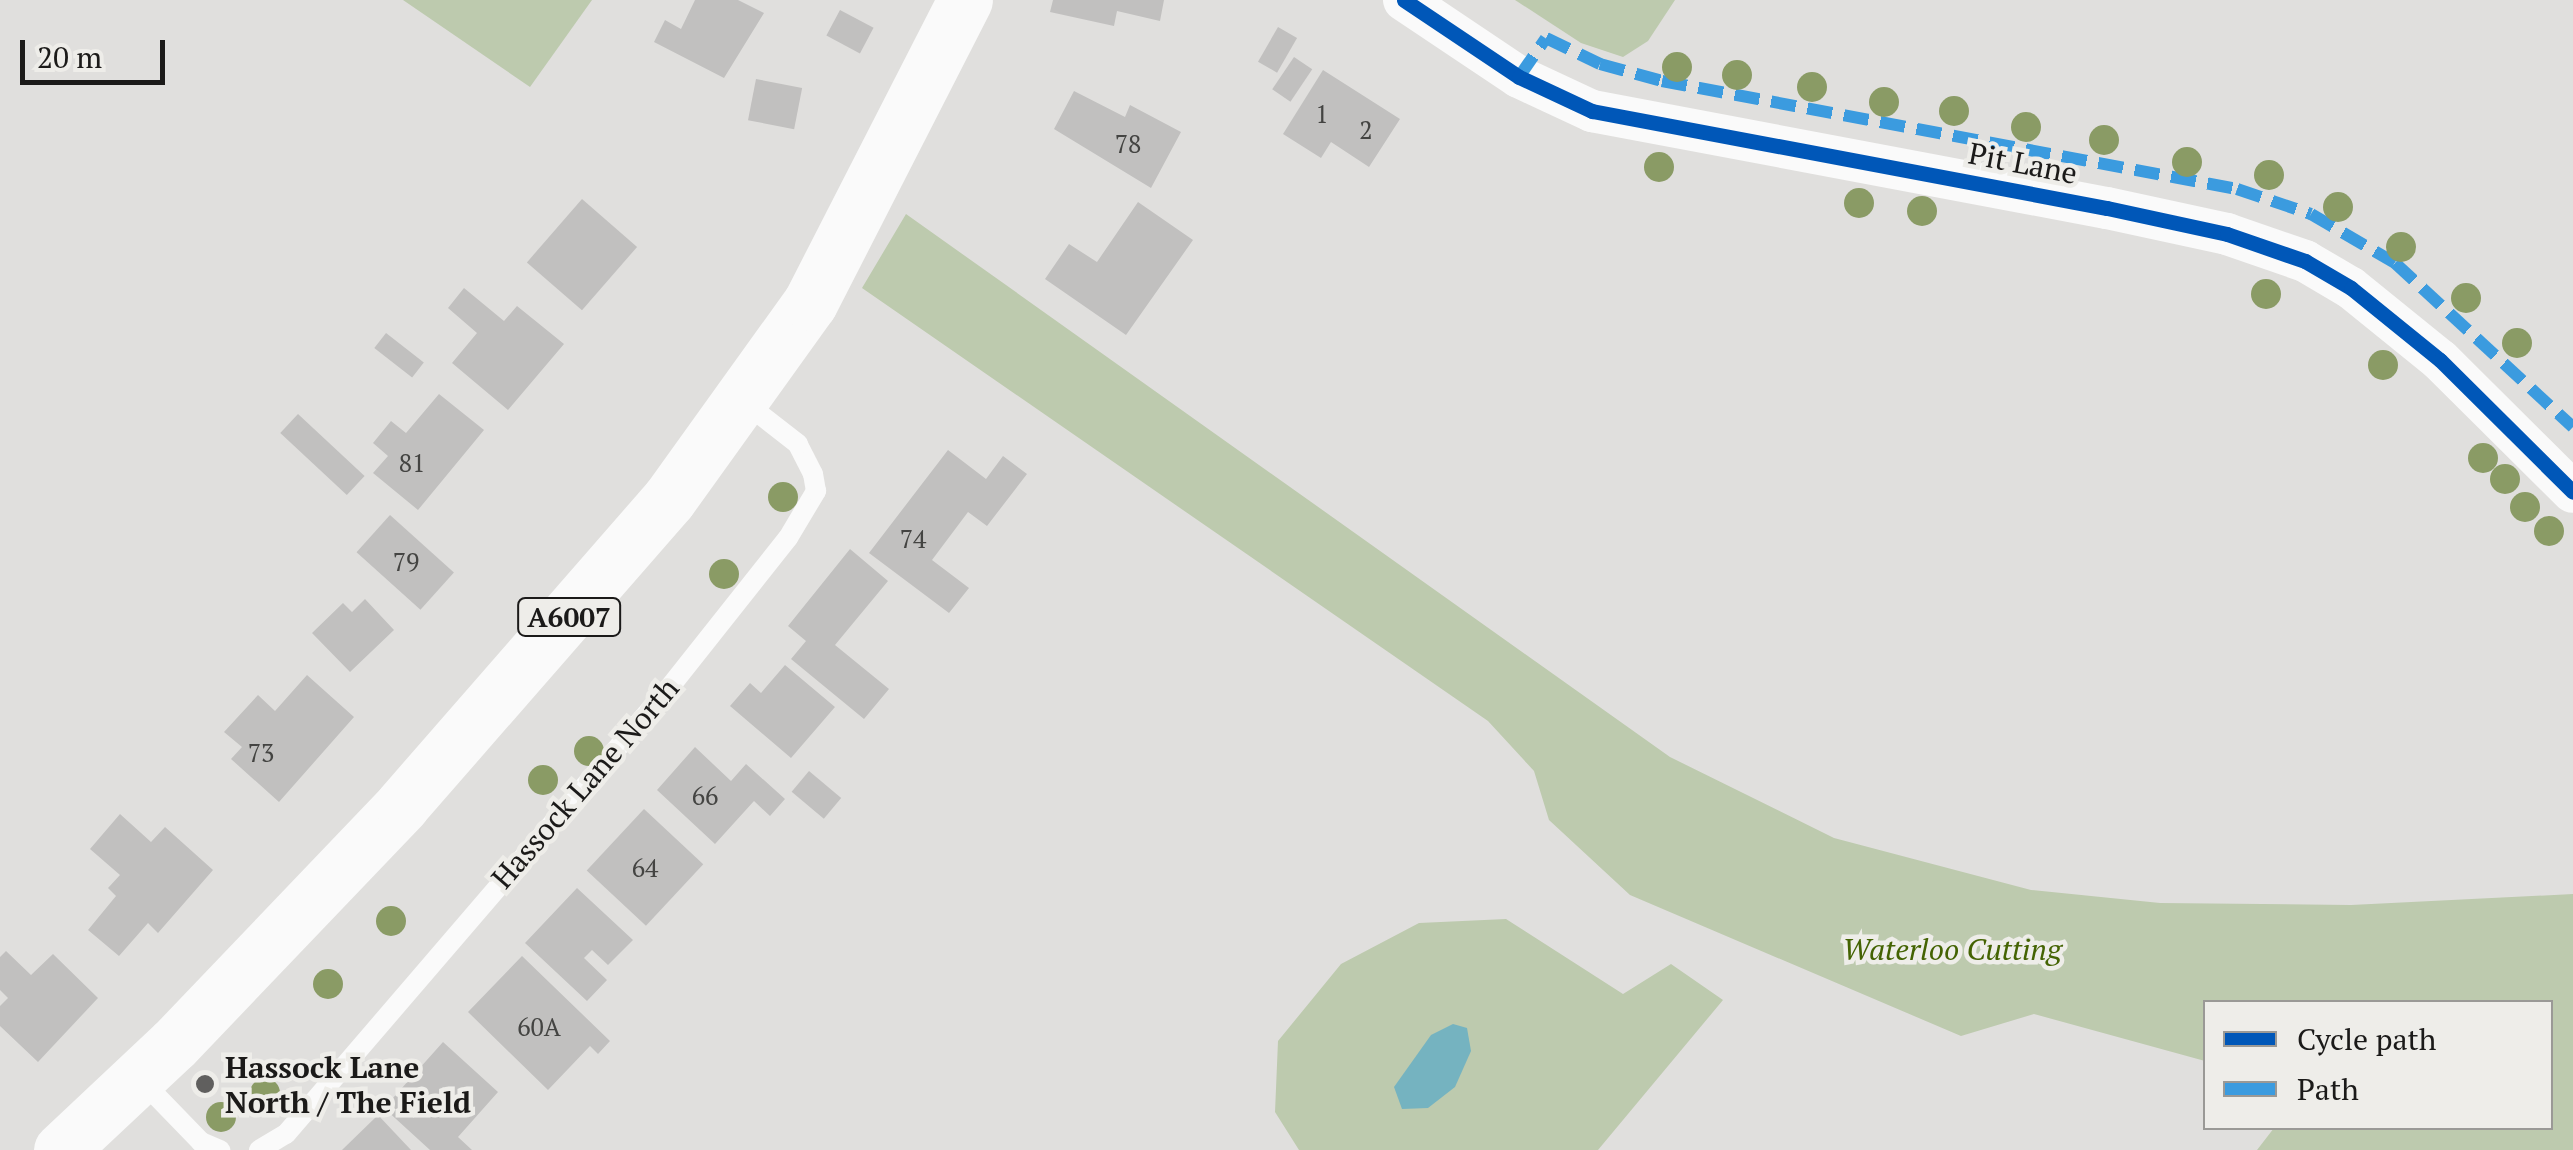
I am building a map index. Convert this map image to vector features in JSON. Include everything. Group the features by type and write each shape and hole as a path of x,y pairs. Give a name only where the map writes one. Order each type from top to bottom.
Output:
{"main road":[{"name":"A6007","path":"61,1150 140,1079 524,669 744,402 847,238 965,0"}],"street":[{"name":"Pit Lane","path":"1404,0 1519,77 1592,111 2108,208 2227,234 2305,260 2351,288 2440,360 2573,492"}],"lane":[{"name":"Hassock Lane North","path":"259,1150 286,1134 668,688 788,538 816,490 813,474 798,444 744,402"},
{"path":"140,1079 200,1142 220,1150"}],"green space":[{"path":"403,0 592,0 530,87"},
{"path":"1515,0 1675,0 1648,41 1623,57 1581,43"},
{"name":"Waterloo Cutting","path":"906,214 1670,757 1834,838 2031,890 2160,903 2351,905 2573,894 2573,1150 2257,1150 2272,1130 2553,1130 2553,1000 2203,1000 2203,1060 2034,1014 1961,1036 1630,895 1549,820 1534,771 1488,721 862,288"},
{"path":"1506,919 1623,994 1671,964 1723,1000 1598,1150 1299,1150 1275,1112 1278,1041 1341,964 1419,923"}],"water":[{"path":"1453,1024 1467,1028 1471,1051 1455,1087 1428,1108 1402,1109 1394,1087 1431,1035"}],"building":[{"path":"695,0 738,0 764,13 724,78 654,42 665,20 681,29"},
{"path":"1053,0 1164,0 1160,21 1117,11 1114,26 1050,12"},
{"path":"840,10 874,28 860,53 826,36"},
{"path":"1278,27 1297,38 1277,73 1258,62"},
{"path":"1294,57 1312,69 1290,102 1272,89"},
{"path":"1323,70 1400,119 1369,167 1331,142 1321,158 1283,134"},
{"path":"756,79 802,88 794,129 748,120"},
{"path":"1074,91 1125,117 1130,105 1181,132 1151,188 1054,129"},
{"path":"582,199 637,247 582,310 527,262"},
{"path":"1138,202 1193,240 1126,335 1045,279 1069,244 1097,262"},
{"path":"464,288 504,321 517,306 564,344 508,410 452,363 477,333 448,308"},
{"path":"386,333 424,363 412,378 374,348"},
{"path":"439,394 484,430 418,510 373,473 388,456 373,443 391,421 406,433"},
{"path":"298,414 365,476 347,495 280,433"},
{"path":"948,450 986,479 1003,456 1027,474 987,526 968,512 932,560 969,588 949,613 869,553"},
{"path":"390,515 454,573 420,610 357,552"},
{"path":"850,549 888,581 835,645 889,689 864,719 791,659 806,641 788,626"},
{"path":"365,599 394,630 350,672 312,633 343,603 352,612"},
{"path":"785,665 835,707 791,758 730,706 750,683 761,693"},
{"path":"307,675 354,717 279,802 231,759 242,747 224,732 258,695 275,711"},
{"path":"695,747 731,781 746,764 785,799 770,816 754,801 715,844 657,790"},
{"path":"809,771 841,798 824,819 792,792"},
{"path":"644,809 703,864 646,926 587,870"},
{"path":"120,814 151,842 165,827 213,870 158,933 148,923 119,956 88,930 116,896 108,888 120,875 90,849"},
{"path":"577,888 633,940 608,965 592,950 584,958 607,980 587,1001 525,943"},
{"path":"6,951 31,975 53,954 98,998 38,1062 0,1026 0,1006 8,998 0,990 0,957"},
{"path":"522,956 610,1041 598,1054 590,1046 548,1090 468,1012"},
{"path":"443,1042 498,1092 458,1137 472,1150 430,1150 384,1108"},
{"path":"378,1115 411,1150 342,1150"}],"marked path":[{"path":"1519,77 1546,38 1600,64 1662,81 2237,189 2311,214 2395,263 2573,427"}],"cycle path":[{"path":"1404,0 1519,77 1592,111 2107,208 2227,234 2305,261 2351,288 2440,360 2573,492"}],"place":[{"name":"Hassock Lane North / The Field","path":"205,1084"}]}
